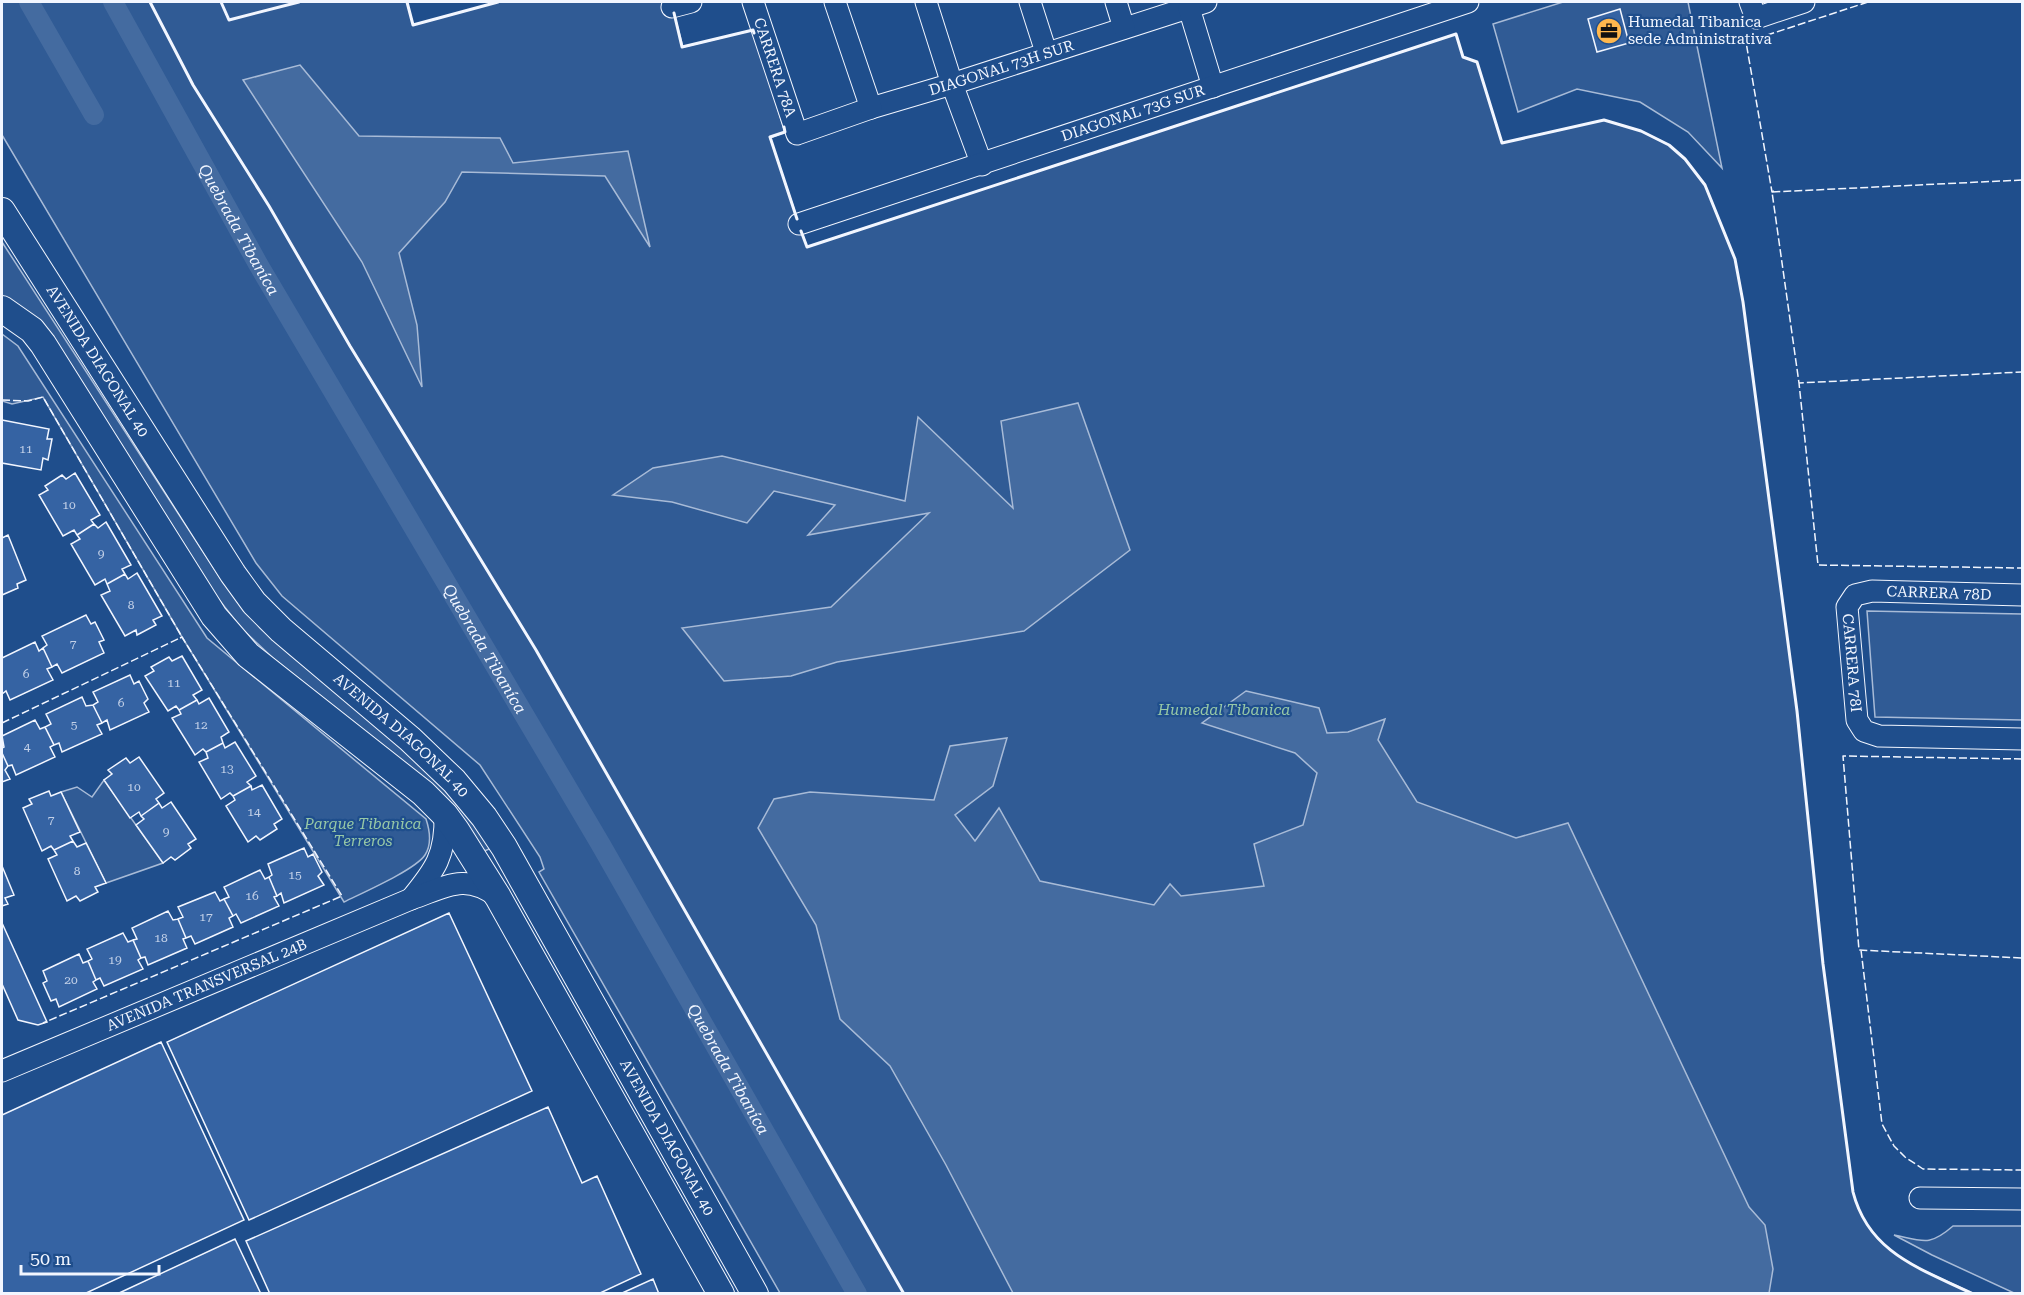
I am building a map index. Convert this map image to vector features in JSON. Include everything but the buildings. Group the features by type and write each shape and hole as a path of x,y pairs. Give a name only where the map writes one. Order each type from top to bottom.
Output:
{"main road":[{"name":"AVENIDA DIAGONAL 40","path":"2,211 254,603 281,630 410,739 454,781 484,818 504,847 755,1293"},
{"name":"AVENIDA DIAGONAL 40","path":"2,309 32,330 43,344 214,616 231,636 248,655 423,794 445,815 498,897 721,1293"}],"street":[{"name":"CARRERA 78A","path":"753,2 797,134"},
{"path":"835,2 870,108"},
{"path":"926,2 952,84 982,165"},
{"path":"1030,2 1046,52"},
{"path":"1116,2 1124,28"},
{"name":"DIAGONAL 73G SUR","path":"799,224 1468,2"},
{"path":"1753,10 1804,2"},
{"name":"DIAGONAL 73H SUR","path":"797,134 870,108 1197,5"},
{"path":"1197,5 1214,87"},
{"name":"CARRERA 78D","path":"1855,594 1872,591 2022,595"},
{"name":"CARRERA 78I","path":"1855,594 1847,607 1857,720 1864,731 1879,736 2022,739"},
{"name":"AVENIDA TRANSVERSAL 24B","path":"411,899 430,876 440,857 446,837 445,815"},
{"name":"AVENIDA TRANSVERSAL 24B","path":"2,1069 411,899 456,884 469,883 484,887 498,897"},
{"path":"1920,1198 2022,1198"}],"green space":[{"name":"Humedal Tibanica","path":"2,2 407,2 413,25 498,2 671,2 683,47 753,30 785,132 770,138 807,247 1456,34 1463,57 1477,62 1502,143 1604,120 1641,131 1669,145 1685,159 1705,185 1735,259 1743,302 1797,711 1823,964 1853,1192 1871,1231 1885,1245 1917,1267 1973,1293 780,1293 539,872 544,869 540,857 480,765 282,596 256,563 2,135"},
{"path":"1563,2 1688,2 1722,168 1688,132 1640,102 1577,89 1518,112 1493,24"},
{"path":"2,242 222,581 260,628 290,655 413,753 465,806 494,847 482,852 395,755 273,658 242,629 213,592 8,299 2,296"},
{"name":"Parque Tibanica Terreros","path":"2,334 18,346 207,638 426,819 429,842 425,855 419,861 388,881 344,902 182,637 43,397 12,404 2,401"},
{"path":"1867,611 2022,614 2022,720 1875,717"},
{"path":"104,780 163,863 106,883 61,792 77,787 92,797"},
{"path":"1953,1226 2022,1226 2022,1293 2014,1293 1894,1235 1925,1241 1938,1237"}],"shaded area":[{"path":"300,65 359,136 500,138 513,163 628,151 650,247 605,176 462,172 445,202 399,253 417,325 422,387 362,262 243,80"},
{"path":"1078,403 1130,550 1024,631 837,662 791,676 724,681 682,628 831,607 929,513 808,535 835,505 774,491 747,523 672,502 613,495 653,468 722,456 905,501 918,417 1013,508 1001,421"},
{"path":"1246,691 1319,708 1327,733 1348,732 1385,719 1378,740 1417,802 1516,838 1568,823 1749,1207 1765,1225 1773,1269 1769,1293 1013,1293 946,1165 890,1066 840,1019 816,925 758,828 774,799 810,792 934,800 950,746 1007,738 993,786 955,815 975,841 999,808 1040,881 1154,905 1170,884 1181,896 1264,886 1254,844 1303,825 1317,773 1295,753 1202,723"}],"waterway":[{"path":"29,2 94,115"},
{"name":"Quebrada Tibaníca","path":"113,2 258,264 601,845 857,1294"}],"fence":[{"path":"1774,191 1772,192 1746,42 1868,2"},
{"path":"2022,180 1772,192 1799,383 2022,372"},
{"path":"1802,383 1799,383 1818,565 2022,568"},
{"path":"2,400 28,401 43,397 182,637 180,638"},
{"path":"2,723 182,637 342,896 43,1023"},
{"path":"2022,759 1843,756 1859,950 2022,958"},
{"path":"1861,950 1882,1124 1894,1146 1923,1169 2022,1170"}],"wall":[{"path":"150,2 193,85 269,206 350,346 536,650 904,1294"},
{"path":"221,2 229,20 299,2"},
{"path":"407,2 413,25 498,2"},
{"path":"674,13 682,47 753,30 754,33"},
{"path":"801,231 807,247 1456,34 1463,57 1477,62 1502,143 1604,120 1641,131 1669,145 1685,159 1705,185 1735,259 1743,302 1797,711 1823,964 1853,1192 1871,1231 1885,1245 1917,1267 1973,1294"},
{"path":"784,127 785,132 770,137 797,219"}],"place":[{"name":"Humedal Tibanica sede Administrativa","path":"1609,31"}]}
